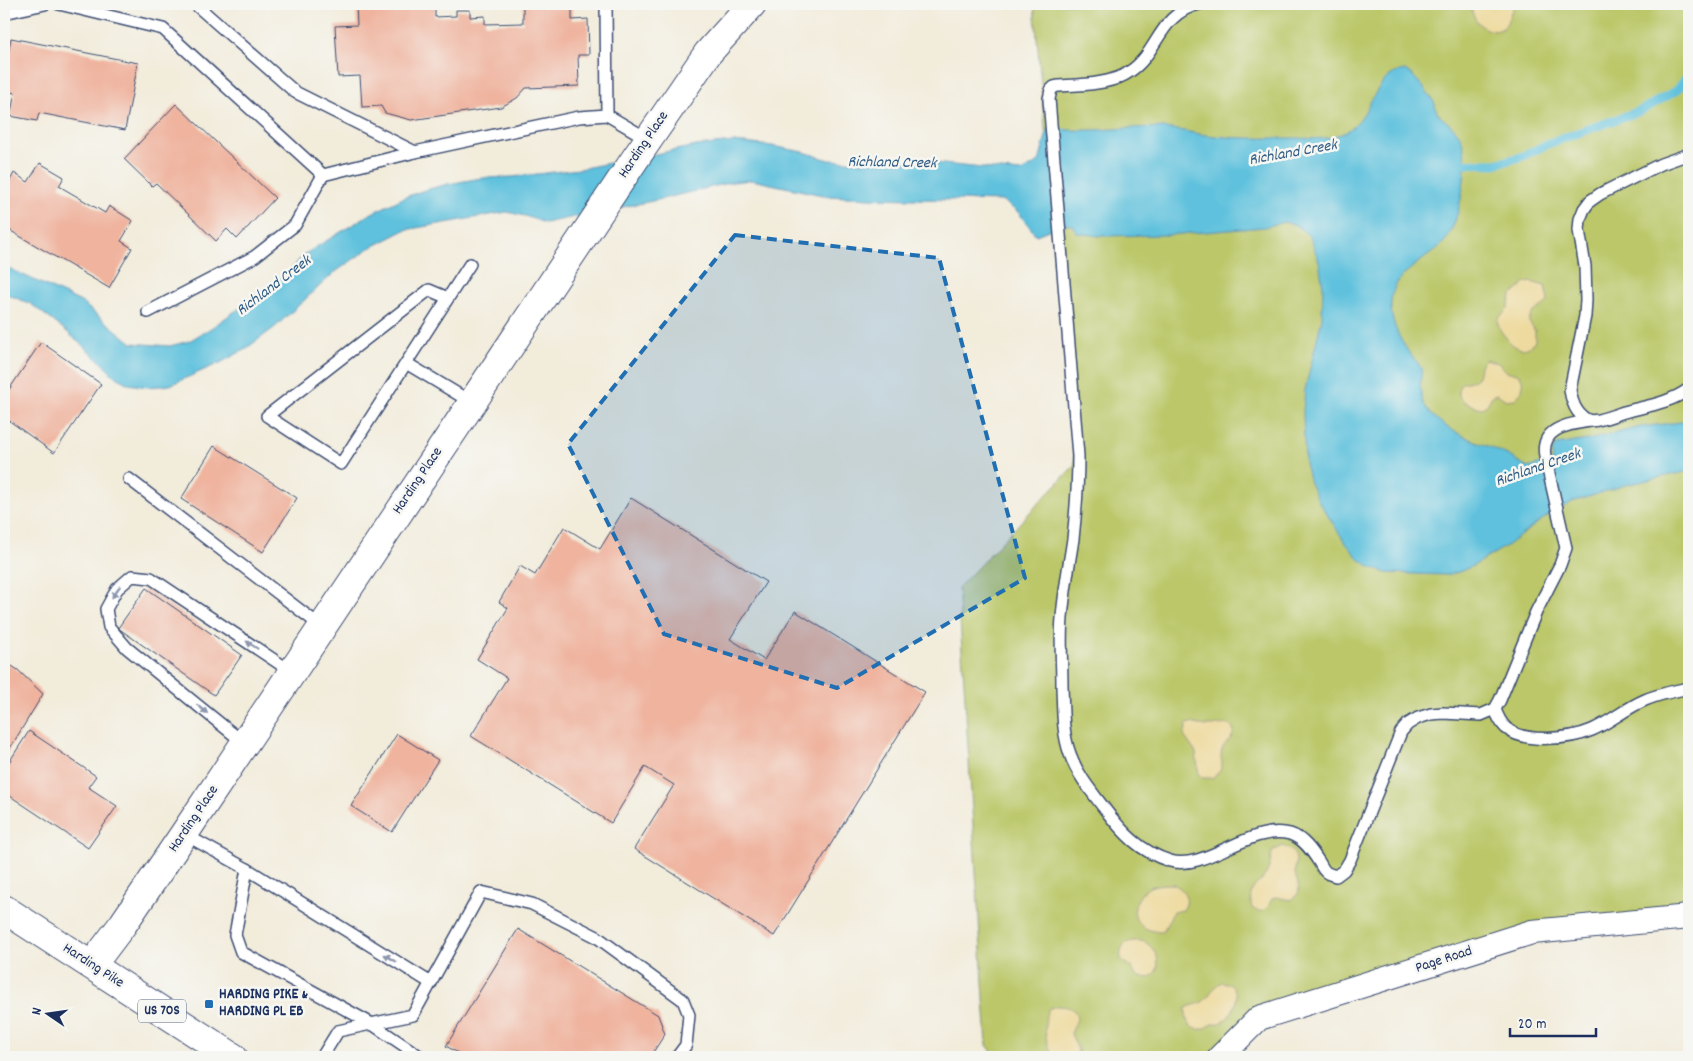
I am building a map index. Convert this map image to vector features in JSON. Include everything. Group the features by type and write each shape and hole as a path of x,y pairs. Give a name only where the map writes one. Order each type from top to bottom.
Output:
{"main road":[{"name":"Harding Place","path":"92,965 184,834 641,149 708,53 752,4"},
{"name":"Harding Pike","path":"4,908 233,1057"}],"street":[{"name":"Page Road","path":"1220,1057 1259,1018 1532,932 1689,917"}],"lane":[{"path":"4,13 45,4"},
{"path":"60,4 163,29 323,175"},
{"path":"195,4 295,92 415,152"},
{"path":"606,4 607,115 641,149"},
{"path":"1199,4 1185,8 1173,18 1159,33 1148,53 1127,74 1096,83 1054,87 1051,90 1049,99 1078,456 1076,508 1062,618 1061,662 1064,729 1070,755 1092,793 1123,832 1145,851 1173,862 1184,862 1202,858 1258,836 1270,833 1290,834 1299,838 1307,845 1326,872 1336,876 1344,870 1350,860 1401,732 1408,724 1418,718 1431,714 1481,715 1495,708 1506,687 1536,612 1564,556 1566,548 1545,458 1544,445 1554,431 1566,426 1664,402 1689,389"},
{"path":"148,312 254,256 295,225 323,175 415,152 579,117 607,115"},
{"path":"1591,421 1578,413 1571,400 1570,390 1585,316 1586,300 1585,266 1580,240 1580,219 1590,201 1600,194 1662,164 1689,154"},
{"path":"448,298 428,290 267,416 341,464 470,264"},
{"path":"406,363 471,402"},
{"path":"129,479 322,626"},
{"path":"244,743 127,648 109,627 106,609 116,589 132,576 151,578 292,672"},
{"path":"1495,708 1506,728 1512,732 1530,737 1572,736 1591,730 1646,700 1664,693 1689,688"},
{"path":"184,834 247,869 431,983"},
{"path":"247,869 235,934 241,952 372,1024 421,1057"},
{"path":"322,1057 338,1031 414,1015 481,892 532,904 597,937 683,1000 689,1015 686,1045 677,1057"}],"highlighted area":[{"path":"735,235 939,258 1025,578 837,688 664,634 568,444"}],"green space":[{"path":"1034,4 1689,4 1689,917 1531,932 1259,1018 1211,1057 996,1057 987,1045 958,588 1075,465"}],"sand":[{"path":"1472,4 1524,4 1514,7 1503,28 1491,31 1477,21 1473,15"},
{"path":"1531,282 1545,286 1548,301 1534,312 1530,318 1529,322 1535,331 1535,341 1525,349 1521,349 1511,343 1504,335 1499,328 1498,319 1508,309 1511,296 1524,284"},
{"path":"1486,359 1498,363 1506,371 1520,375 1522,388 1520,394 1515,399 1506,400 1497,394 1492,396 1487,405 1482,408 1467,403 1460,397 1458,393 1462,383 1478,377 1480,365"},
{"path":"1187,724 1209,726 1227,725 1234,731 1232,737 1222,750 1222,767 1212,778 1203,778 1199,775 1196,753 1184,736"},
{"path":"1283,846 1292,851 1296,858 1295,872 1299,887 1298,894 1291,900 1275,897 1264,910 1255,910 1252,908 1251,900 1253,889 1269,868 1273,851"},
{"path":"1173,884 1185,895 1186,902 1183,910 1173,912 1163,932 1144,927 1136,920 1135,914 1139,897 1150,887"},
{"path":"1132,941 1142,941 1155,952 1158,966 1151,976 1144,978 1135,975 1132,968 1121,960 1121,950 1125,944"},
{"path":"1222,982 1229,984 1236,993 1235,1005 1229,1017 1223,1022 1212,1024 1202,1029 1194,1028 1187,1020 1186,1008 1202,1002"},
{"path":"1056,1006 1068,1007 1076,1014 1076,1022 1071,1034 1078,1050 1076,1057 1059,1057 1050,1050 1045,1029 1046,1014 1048,1009"}],"water":[{"name":"Richland Creek","path":"1405,70 1413,76 1433,100 1437,112 1442,118 1458,132 1465,159 1460,206 1450,232 1439,247 1404,274 1392,295 1391,313 1405,347 1420,367 1421,394 1427,409 1437,420 1449,428 1503,453 1527,468 1553,461 1552,452 1556,445 1588,440 1641,427 1689,421 1689,471 1625,485 1572,502 1473,566 1446,575 1386,573 1371,567 1359,559 1345,542 1319,502 1310,483 1305,463 1303,412 1305,390 1322,318 1323,287 1319,261 1310,237 1298,226 1284,222 1265,227 1168,235 1099,236 1077,233 1073,225 1064,224 1036,235 1018,212 1003,201 827,196 752,180 732,182 662,199 545,223 507,212 405,230 368,249 334,273 274,328 244,350 170,385 148,387 128,384 112,374 66,331 31,304 4,293 4,266 81,302 132,343 170,346 189,341 211,328 287,273 305,254 370,214 405,197 448,184 481,178 512,177 579,169 696,146 734,142 804,152 829,160 924,162 1021,172 1039,162 1048,129 1154,128 1234,138 1323,138 1341,134 1352,128 1360,120 1385,80"}],"building":[{"path":"356,4 435,4 435,17 456,16 456,10 470,10 470,17 485,16 485,24 523,23 523,4 572,4 572,20 588,19 589,55 578,55 579,86 526,88 517,98 501,107 411,120 385,113 381,106 362,107 360,76 338,77 335,26 357,25"},
{"path":"11,38 138,63 125,130 39,113 37,121 10,116 15,93 4,91 4,77"},
{"path":"176,104 275,198 237,239 227,229 216,241 156,183 152,186 124,159"},
{"path":"40,163 64,177 59,186 105,213 109,206 133,221 121,241 132,248 109,288 4,227 4,192 14,173 28,182"},
{"path":"41,342 101,384 54,453 4,417 4,397"},
{"path":"214,446 297,498 263,552 181,499"},
{"path":"631,498 766,582 730,639 764,660 795,611 925,692 774,936 634,849 674,785 645,767 611,823 471,736 507,678 477,659 508,608 499,602 520,566 535,575 564,527 600,549"},
{"path":"146,588 242,655 214,695 118,628"},
{"path":"4,661 18,670 43,694 4,758"},
{"path":"29,731 96,776 88,787 117,806 88,848 4,792 4,770"},
{"path":"397,734 438,760 392,832 351,806"},
{"path":"518,929 658,1015 665,1034 650,1057 465,1057 446,1046"}],"waterway":[{"path":"1454,163 1495,164 1521,157 1550,143 1640,111 1676,91 1689,75"}],"place":[{"name":"HARDING PIKE & HARDING PL EB","path":"209,1004"}]}
